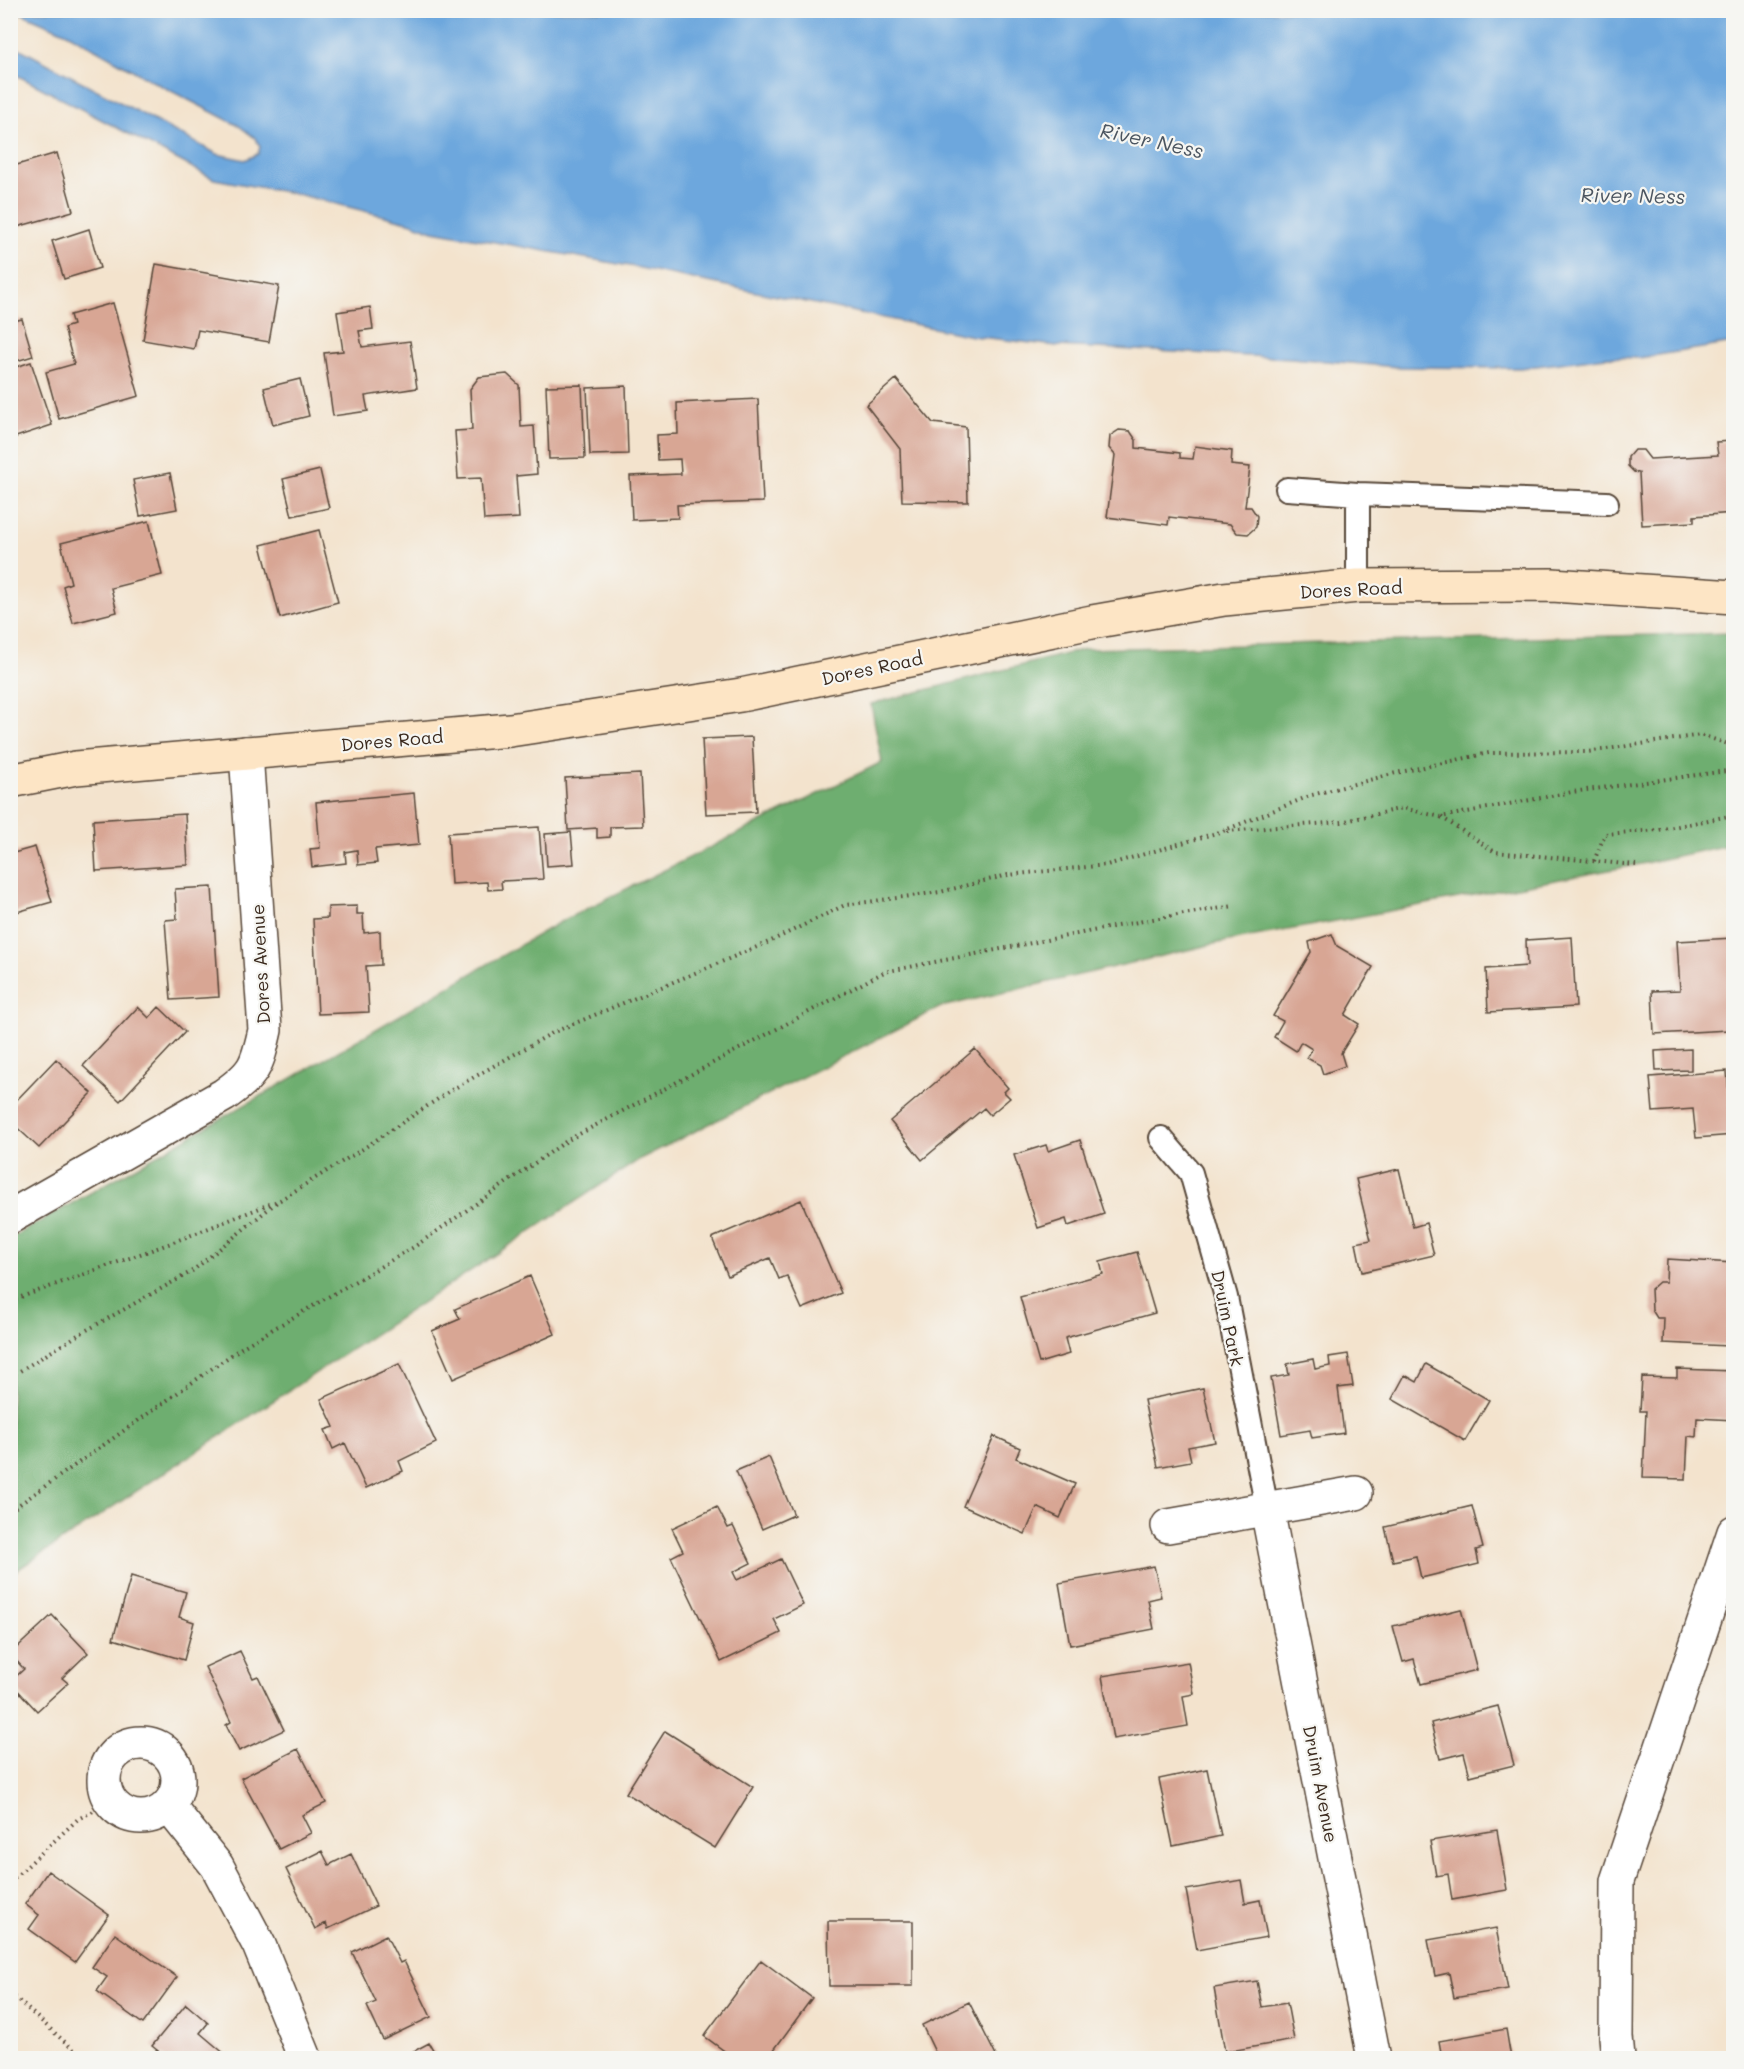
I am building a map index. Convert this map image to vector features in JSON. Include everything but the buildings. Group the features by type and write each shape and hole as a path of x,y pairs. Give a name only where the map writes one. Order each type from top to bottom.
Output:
{"main road":[{"name":"Dores Road","path":"10,781 76,768 545,725 741,695 1092,622 1213,601 1358,586 1552,585 1734,597"}],"street":[{"name":"Dores Avenue","path":"10,1217 224,1095 245,1080 259,1059 265,1030 246,753"},
{"path":"1168,1526 1356,1493"},
{"name":"Druim Avenue","path":"1267,1509 1374,2058"},
{"path":"1618,2058 1616,2037 1617,1881 1734,1532"},
{"path":"134,1743 157,1746 174,1762 178,1773 178,1784 168,1805 158,1813 145,1817 132,1816 111,1802 105,1790 104,1777 107,1765 114,1754 123,1747 134,1743"},
{"path":"168,1805 217,1866 259,1945 305,2058"}],"lane":[{"path":"1287,489 1358,494 1607,503"},
{"path":"1358,494 1358,586"},
{"name":"Druim Park","path":"1161,1138 1191,1173 1226,1297 1267,1509"}],"path":[{"path":"10,1377 78,1335 191,1272 280,1200 453,1089 554,1032 769,942 844,905 940,892 1008,875 1107,865 1223,831 1312,795 1396,773 1489,753 1587,752 1701,735 1734,746"},
{"path":"1441,818 1572,792 1734,770"},
{"path":"1223,831 1341,822 1403,808 1441,818 1495,852 1636,865"},
{"path":"1594,861 1605,834 1658,830 1734,815"},
{"path":"10,1510 244,1346 414,1247 568,1140 884,972 1153,919 1234,906"},
{"path":"10,1301 171,1243 280,1200"},
{"path":"10,1881 78,1819 111,1802"},
{"path":"10,1993 83,2058"}],"green space":[{"path":"1733,633 1733,844 1636,865 1218,943 941,1007 640,1159 11,1574 11,1238 560,922 882,762 871,704 1085,649"}],"water":[{"name":"River Ness","path":"16,11 1733,11 1733,343 1639,358 1606,357 1521,368 1398,367 1291,358 1057,346 972,336 635,267 433,231 412,223 297,194 214,179 11,72 11,44 217,154 245,160 258,154 260,147 255,138 239,126 67,33"}]}
